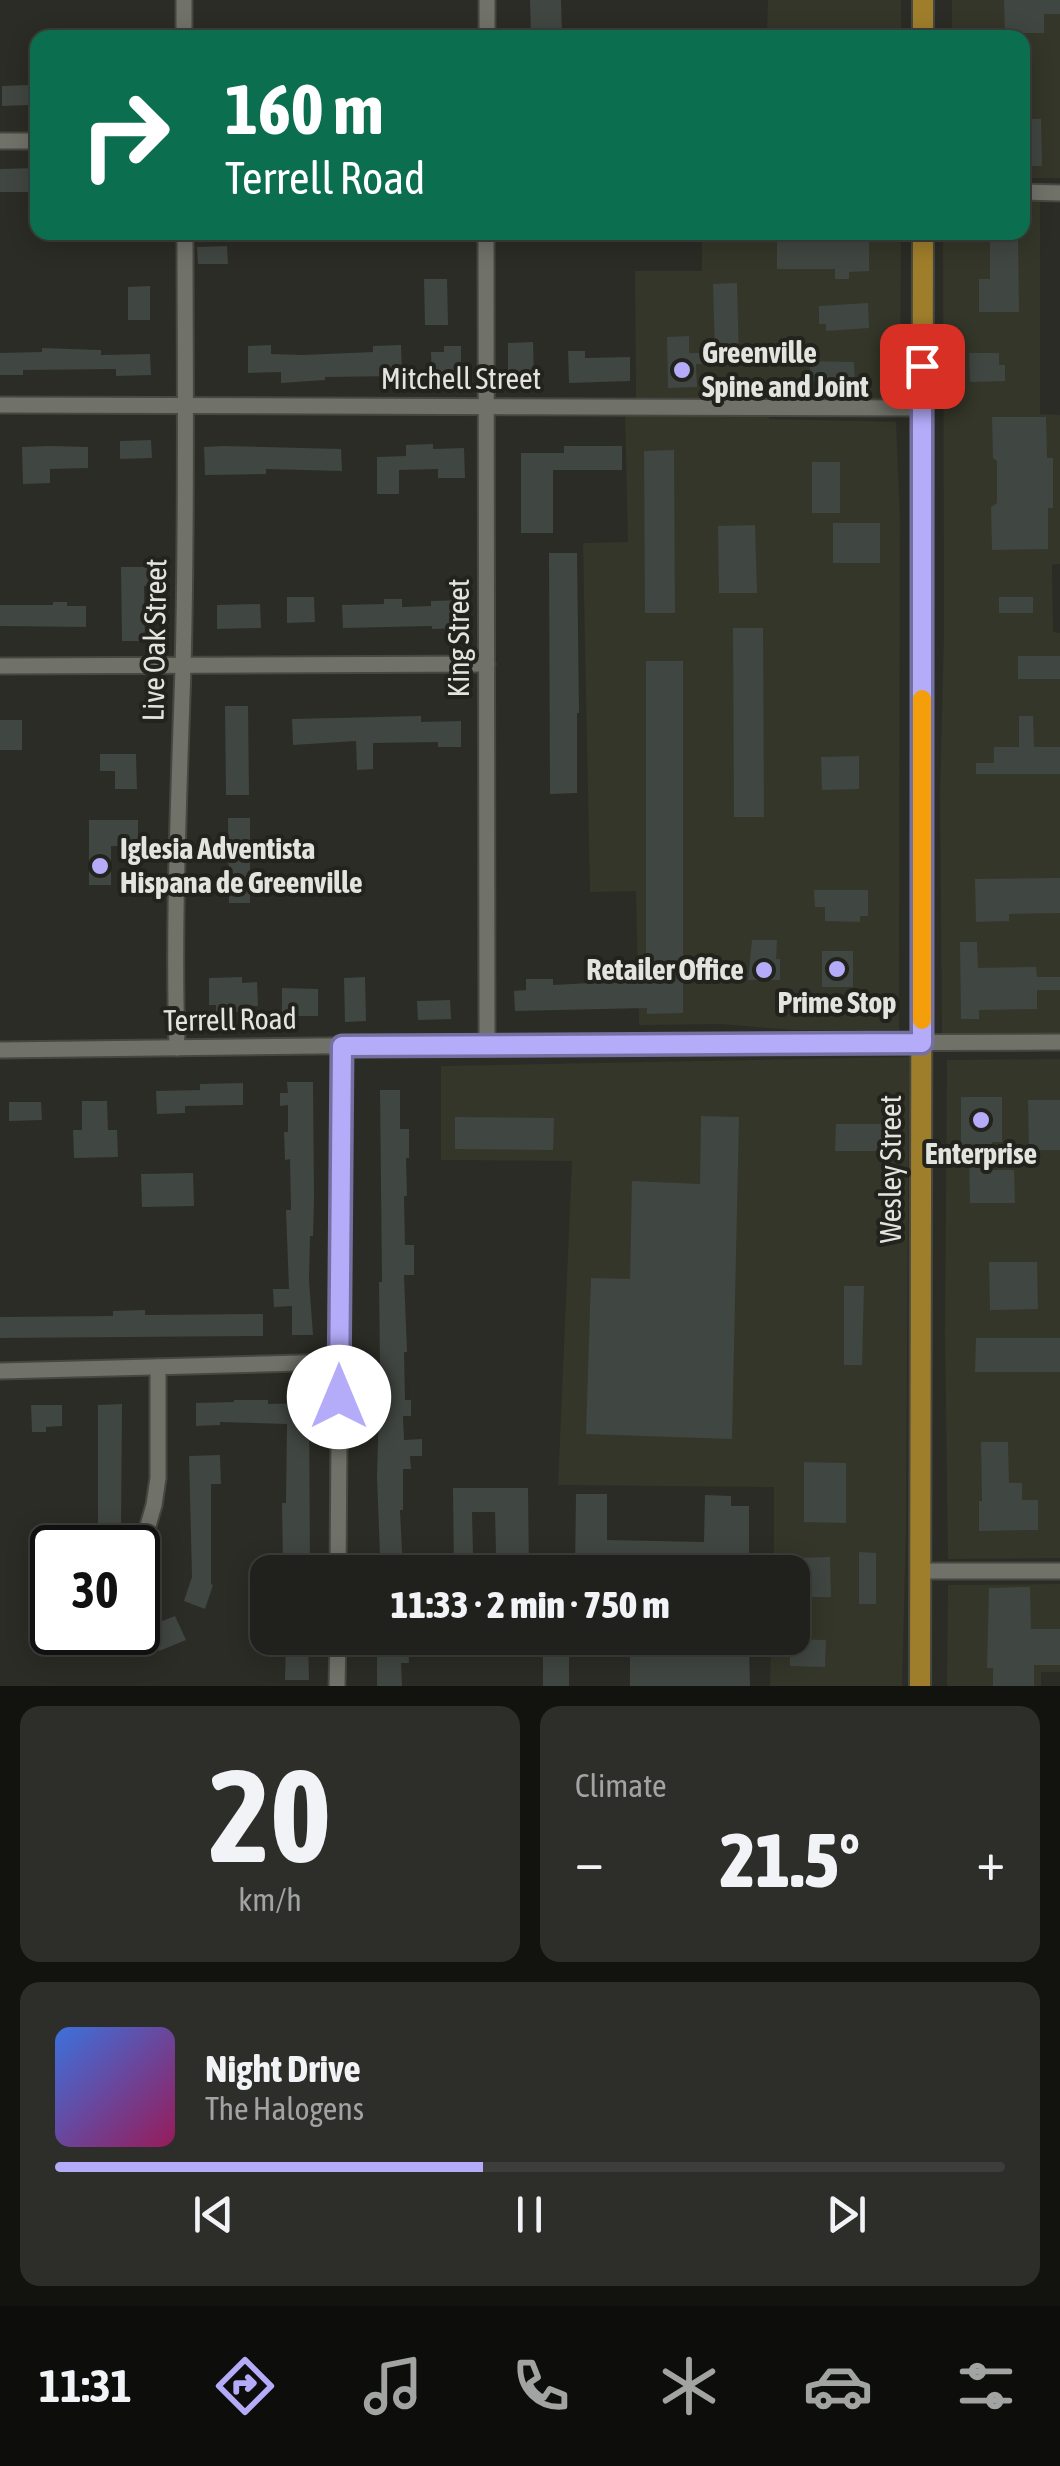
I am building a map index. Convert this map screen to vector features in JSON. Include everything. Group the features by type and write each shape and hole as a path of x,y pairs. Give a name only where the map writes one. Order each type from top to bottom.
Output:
{"main road":[{"path":"923,0 923,30"},
{"name":"Wesley Street","path":"920,1686 923,240"}],"street":[{"path":"184,0 184,30"},
{"path":"487,0 487,30"},
{"path":"0,141 30,140"},
{"path":"1030,192 1060,192"},
{"name":"Live Oak Street","path":"178,1048 175,981 183,664 185,240"},
{"name":"King Street","path":"486,240 486,1044"},
{"name":"Mitchell Street","path":"0,405 922,408"},
{"path":"0,666 487,664"},
{"name":"Terrell Road","path":"0,1050 1060,1042"},
{"path":"338,1555 342,1046"},
{"path":"0,1371 339,1362"},
{"path":"148,1525 158,1478 158,1367"},
{"path":"921,1572 1060,1571"},
{"path":"337,1686 338,1655"}],"shaded area":[{"path":"768,0 901,0 901,30 767,30"},
{"path":"952,0 1060,0 1060,178 1030,178 1030,30 952,30"},
{"path":"1030,202 1040,202 1040,414 1060,415 1060,564 1052,565 1053,632 1060,633 1060,1034 942,1035 940,797 944,632 943,240 1030,240"},
{"path":"702,240 901,240 900,402 636,399 635,271 702,271"},
{"path":"768,410 769,419 896,422 900,518 899,1030 639,1025 636,891 590,892 583,543 628,542 625,413"},
{"path":"909,1057 902,1686 770,1686 771,1655 810,1655 810,1555 774,1555 774,1487 558,1485 572,1161 441,1160 441,1066"},
{"path":"1060,1059 1060,1558 948,1559 947,1060"},
{"path":"1060,1584 1060,1672 1041,1672 1041,1686 947,1686 948,1585"}],"building":[{"path":"530,0 561,0 562,30 531,30"},
{"path":"1004,0 1060,0 1060,14 1044,14 1044,33 1005,30"},
{"path":"29,85 29,105 2,106 2,86"},
{"path":"1030,119 1041,119 1042,166 1030,166"},
{"path":"30,168 30,192 0,192 0,169"},
{"path":"777,240 869,240 869,271 849,272 849,279 835,279 835,269 777,269"},
{"path":"990,240 1018,240 1019,312 979,312 979,279 990,279"},
{"path":"227,246 228,264 198,264 197,247"},
{"path":"424,279 447,279 448,325 425,325"},
{"path":"737,283 739,363 696,364 697,387 668,388 667,337 689,336 689,353 715,353 713,284"},
{"path":"150,286 150,320 128,320 128,287"},
{"path":"868,303 869,328 826,331 826,324 819,324 819,306"},
{"path":"533,342 534,380 508,380 508,343"},
{"path":"271,345 271,354 303,355 373,352 373,346 401,345 402,376 325,377 281,383 281,372 248,373 248,346"},
{"path":"444,346 461,346 461,380 432,381 431,352 444,352"},
{"path":"42,348 101,350 101,355 150,354 151,375 116,376 116,369 23,370 23,375 0,375 0,353 42,352"},
{"path":"568,351 585,351 585,358 630,357 630,381 569,383"},
{"path":"969,353 999,353 999,365 1005,365 1005,381 970,382"},
{"path":"810,361 854,362 855,382 810,382"},
{"path":"992,417 1046,417 1047,458 1053,458 1048,549 992,550 991,507 997,503 997,461 993,458"},
{"path":"151,440 152,458 120,459 120,441"},
{"path":"433,444 433,449 464,448 465,478 438,478 438,469 399,470 399,494 377,494 377,457 406,456 406,445"},
{"path":"564,446 622,446 622,470 553,470 553,533 521,533 521,453 564,453"},
{"path":"22,447 88,447 88,468 50,469 50,483 23,484"},
{"path":"204,447 341,449 342,471 266,469 266,474 205,475"},
{"path":"674,450 675,613 645,613 644,451"},
{"path":"812,462 840,462 840,513 812,513"},
{"path":"833,523 880,523 880,563 833,563"},
{"path":"755,525 757,593 719,593 718,526"},
{"path":"549,553 577,553 577,793 550,794"},
{"path":"121,567 148,567 149,586 144,586 145,641 122,641"},
{"path":"287,597 314,597 315,622 287,623"},
{"path":"999,597 1033,597 1033,613 999,613"},
{"path":"384,599 402,599 402,607 464,600 465,628 343,628 342,605 384,604"},
{"path":"53,602 86,606 86,627 0,626 0,605"},
{"path":"260,604 261,628 217,629 217,605"},
{"path":"733,628 763,628 764,817 734,817"},
{"path":"1018,656 1060,656 1060,679 1018,679"},
{"path":"646,661 683,661 683,1013 647,1014 647,1008 515,1011 514,991 526,990 526,979 553,979 553,985 646,980"},
{"path":"225,706 248,706 249,795 226,795"},
{"path":"421,716 421,722 461,721 461,747 438,747 438,742 373,743 373,769 357,770 356,741 293,745 292,719"},
{"path":"1019,716 1033,716 1034,747 1060,747 1060,774 976,774 976,763 994,763 994,747 1019,747"},
{"path":"0,720 22,720 22,750 0,750"},
{"path":"100,754 136,754 137,789 115,789 115,771 100,771"},
{"path":"859,756 859,789 822,790 821,757"},
{"path":"228,818 250,818 250,903 229,903"},
{"name":"Iglesia Adventista Hispana de Greenville","path":"89,820 138,820 138,846 111,846 111,885 89,885"},
{"path":"1060,878 1060,913 1009,914 1009,921 976,922 975,879"},
{"path":"814,890 868,890 868,916 860,916 860,922 825,921 825,907 815,907"},
{"name":"Retailer Office","path":"752,940 777,940 780,980 748,980"},
{"path":"960,942 977,942 978,968 1036,967 1037,977 1060,977 1060,990 1037,990 1037,1009 979,1010 979,1019 961,1019"},
{"name":"Prime Stop","path":"822,951 853,951 853,987 822,987"},
{"path":"242,977 242,983 257,982 258,1006 245,1006 245,1012 216,1012 216,1005 209,1005 209,978"},
{"path":"365,977 366,1021 345,1022 344,978"},
{"path":"282,988 318,989 318,1016 282,1016"},
{"path":"450,1000 451,1019 418,1020 417,1001"},
{"path":"287,1082 313,1082 314,1199 309,1280 313,1335 292,1335 292,1306 274,1307 273,1289 289,1289 286,1210 291,1210 290,1159 285,1160 284,1132 288,1132 288,1105 280,1106 280,1093 288,1093"},
{"path":"243,1083 243,1105 185,1106 185,1113 157,1114 156,1091 200,1090 200,1084"},
{"path":"380,1090 400,1090 400,1129 409,1129 405,1245 414,1245 414,1275 404,1275 405,1400 411,1400 411,1416 403,1416 404,1440 422,1439 422,1456 410,1456 411,1469 403,1469 402,1555 380,1555 377,1477 382,1282"},
{"path":"961,1097 1002,1097 1002,1142 992,1142 992,1170 1014,1170 1015,1203 970,1203 969,1150 961,1151"},
{"path":"1028,1100 1060,1100 1060,1150 1029,1150"},
{"path":"82,1101 107,1101 108,1130 117,1130 118,1157 74,1158 73,1130 82,1130"},
{"path":"9,1102 41,1102 42,1120 9,1121"},
{"path":"701,1116 739,1117 732,1439 586,1434 591,1278 630,1279 632,1181 700,1184"},
{"path":"455,1117 554,1118 553,1150 455,1149"},
{"path":"836,1124 888,1124 887,1151 835,1151"},
{"path":"193,1173 194,1206 142,1207 141,1174"},
{"path":"989,1262 1037,1262 1038,1309 990,1310"},
{"path":"844,1286 864,1286 862,1365 844,1365"},
{"path":"145,1310 145,1315 263,1314 263,1336 0,1338 0,1317 113,1316 113,1311"},
{"path":"976,1338 1060,1338 1060,1372 975,1372"},
{"path":"196,1403 309,1403 310,1555 283,1555 287,1424 220,1422 196,1426"},
{"path":"122,1404 121,1525 98,1525 98,1405"},
{"path":"31,1405 62,1405 62,1426 32,1432"},
{"path":"981,1442 1008,1442 1009,1483 1022,1483 1022,1500 1038,1500 1038,1530 979,1531"},
{"path":"220,1455 221,1484 211,1484 213,1585 205,1609 184,1601 192,1577 189,1456"},
{"path":"804,1462 846,1463 846,1523 804,1522"},
{"path":"453,1488 528,1488 529,1555 454,1555","holes":["472,1512 495,1512 496,1553 473,1553"]},
{"path":"576,1494 607,1494 607,1540 704,1542 705,1495 731,1496 731,1506 749,1506 749,1555 575,1555"},
{"path":"859,1552 876,1553 876,1604 859,1604"},
{"path":"830,1557 831,1597 810,1597 810,1558"},
{"path":"1030,1587 1031,1629 1060,1629 1060,1665 1034,1665 1034,1686 993,1686 993,1668 987,1668 989,1588"},
{"path":"175,1616 186,1640 160,1651 160,1622"},
{"path":"810,1640 826,1640 825,1667 790,1666 790,1655 810,1655"},
{"path":"286,1655 308,1655 309,1680 285,1680"},
{"path":"377,1655 409,1655 409,1663 401,1663 402,1686 377,1686"},
{"path":"543,1655 569,1655 569,1686 543,1686"},
{"path":"630,1655 749,1655 750,1686 630,1686"}],"slow traffic":[{"path":"922,699 922,1020"}],"place":[{"name":"Greenville Spine and Joint","path":"682,370"},
{"name":"Iglesia Adventista Hispana de Greenville","path":"100,866"},
{"name":"Prime Stop","path":"837,969"},
{"name":"Retailer Office","path":"764,970"},
{"name":"Enterprise","path":"981,1120"}],"route":[{"path":"339,1397 342,1046 922,1043 922,366"}]}
